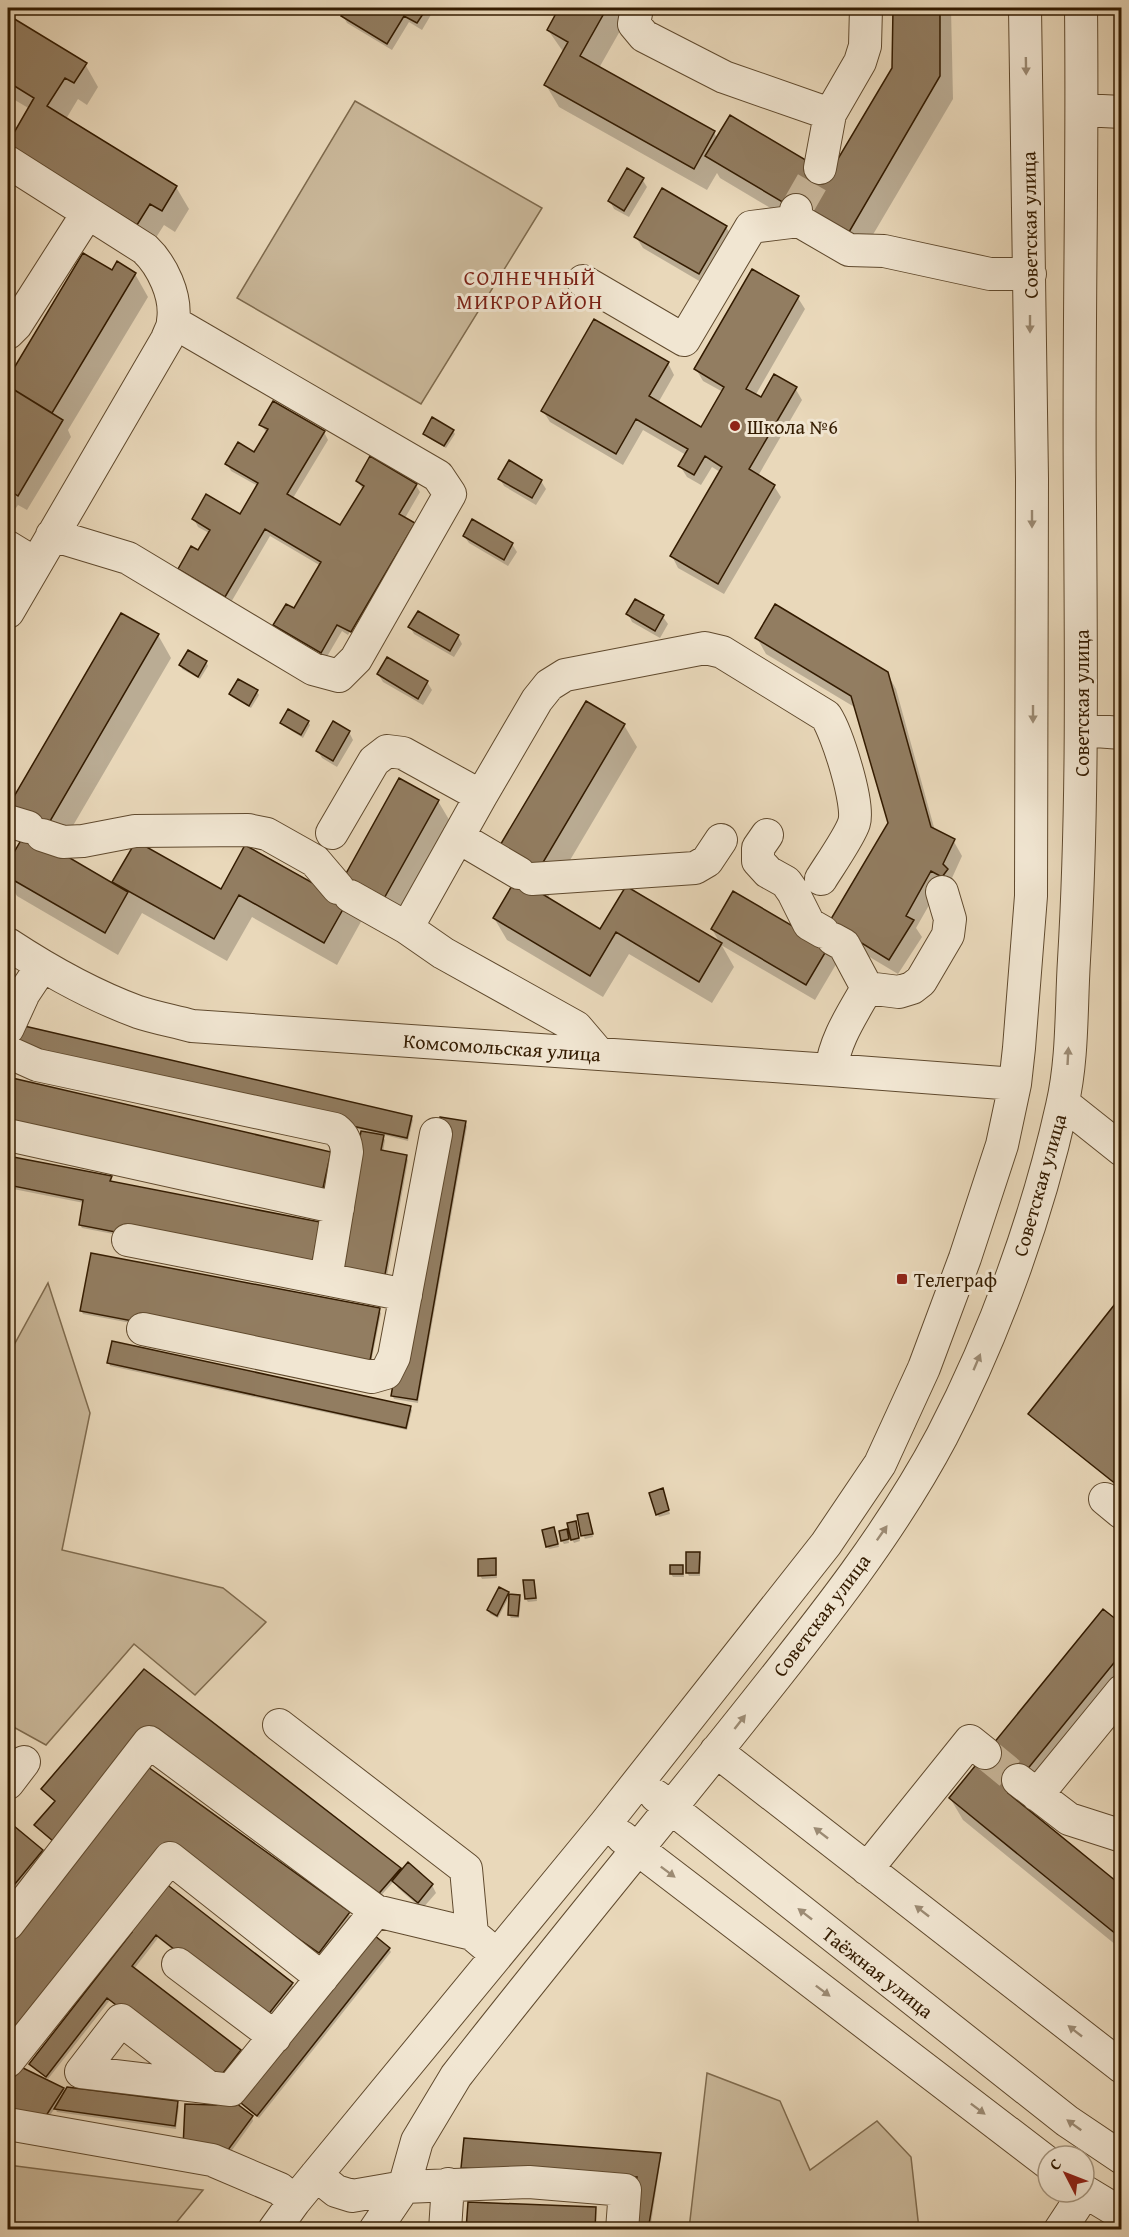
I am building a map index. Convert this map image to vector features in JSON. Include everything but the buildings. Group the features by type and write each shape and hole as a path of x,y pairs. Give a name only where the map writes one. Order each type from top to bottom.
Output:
{"street":[{"path":"637,8 634,24 644,36 724,77 830,114"},
{"path":"820,168 830,114 860,62 865,46 866,8"},
{"name":"Советская улица","path":"274,2229 605,1824 826,1544 880,1464 924,1368 965,1258 1002,1144 1014,1084 1031,896 1032,478 1025,8"},
{"name":"Советская улица","path":"375,2229 404,2187 417,2142 456,2076 831,1607 912,1491 975,1368 1009,1287 1063,1103 1068,1068 1080,865 1082,730 1079,478 1081,8"},
{"path":"1082,110 1122,112"},
{"path":"8,162 145,249 157,260 164,273 174,310 174,322 167,339 8,612"},
{"path":"8,333 16,325 87,214"},
{"path":"584,280 684,340 752,227 798,215 849,249 884,251 990,274 1030,274"},
{"path":"52,535 128,558 312,669 339,676 356,659 450,494 438,476 174,322"},
{"path":"1032,478 1079,478"},
{"path":"8,546 36,564"},
{"path":"407,928 537,700 549,685 566,675 705,648 722,652 826,716 834,728 856,807 854,824 820,879"},
{"path":"1082,730 1122,733"},
{"path":"332,833 374,760 387,751 403,753 481,796"},
{"path":"26,828 63,842 83,841 135,831 248,830 267,834 315,861 344,892 407,928 443,953 576,1027 599,1054"},
{"path":"767,835 758,848 758,861 768,872 786,882 794,892 809,924 844,945 867,988"},
{"path":"458,837 526,876 694,868 707,861 721,840"},
{"path":"867,988 899,992 912,988 921,981 948,935 950,919 942,892"},
{"name":"Комсомольская улица","path":"8,944 87,991 140,1012 192,1026 1014,1084"},
{"path":"8,1028 24,993 42,966"},
{"path":"831,1070 833,1052 867,988"},
{"path":"8,1052 37,1065 335,1129 342,1135 347,1152 326,1279"},
{"path":"1063,1103 1122,1150"},
{"path":"143,1329 372,1377 386,1373 394,1357 436,1134"},
{"path":"8,1135 338,1208"},
{"path":"128,1240 406,1295"},
{"path":"1122,1691 1028,1787 1070,1819 1122,1836"},
{"path":"279,1725 466,1869 472,1934"},
{"path":"867,1869 970,1741 985,1753"},
{"path":"8,1924 149,1742 376,1911 472,1934 497,1955"},
{"path":"716,1751 1122,2067"},
{"name":"Таёжная улица","path":"638,1782 1068,2121 1122,2158"},
{"path":"605,1824 1036,2154"},
{"path":"8,2061 170,1858 322,1978"},
{"path":"207,2086 231,2090 376,1911"},
{"path":"178,1964 275,2037"},
{"path":"8,2124 212,2160 280,2189 294,2202"},
{"path":"316,2175 336,2191 352,2196 404,2187 529,2182 625,2190 622,2229"},
{"path":"445,2229 448,2184"},
{"path":"1096,2198 1122,2214"},
{"path":"1060,2229 1076,2204"}],"shaded area":[{"path":"355,101 542,208 421,404 237,298"},
{"path":"48,1283 90,1413 62,1550 223,1588 266,1622 195,1695 134,1644 46,1745 8,1724 8,1356"},
{"path":"707,2073 780,2101 810,2170 877,2121 911,2157 919,2229 689,2229"},
{"path":"8,2165 203,2190 171,2229 8,2229"}],"tunnel":[{"path":"796,210 820,168"},
{"path":"985,1753 1018,1780"}],"place":[{"name":"Школа №6","path":"735,426"},
{"name":"Телеграф","path":"902,1279"}],"district":[{"name":"СОЛНЕЧНЫЙ МИКРОРАЙОН","path":"530,289"}]}
